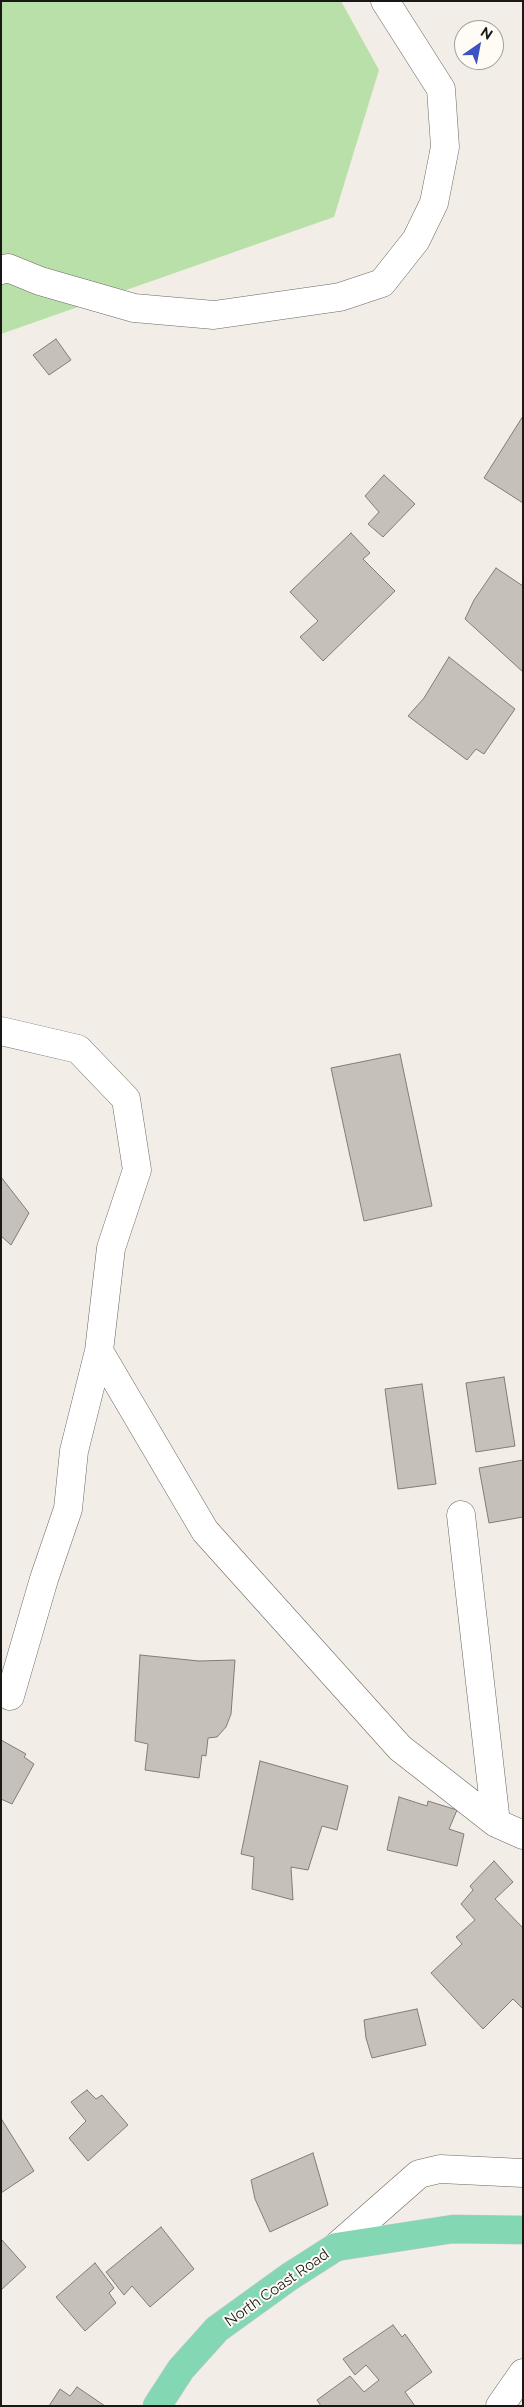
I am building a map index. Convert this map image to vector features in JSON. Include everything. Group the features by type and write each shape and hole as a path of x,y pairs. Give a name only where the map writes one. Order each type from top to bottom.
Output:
{"main road":[{"name":"North Coast Road","path":"157,2406 181,2369 217,2329 289,2276 336,2247 453,2229 523,2230"}],"street":[{"path":"1,270 8,268 40,281 134,308 214,315 340,298 382,283 416,240 434,203 445,147 441,89 385,1"},
{"path":"1,1031 78,1050 126,1098 137,1170 111,1248 99,1351 74,1451 68,1509 44,1579 10,1696"},
{"path":"99,1351 205,1532 400,1748 496,1823 523,1835"},
{"path":"461,1515 496,1823"},
{"path":"336,2247 419,2174 440,2169 523,2173"},
{"path":"500,2406 523,2373"}],"green space":[{"path":"1,1 341,1 379,70 334,217 1,334"}],"building":[{"path":"56,339 71,360 49,375 33,355"},
{"path":"523,416 523,503 484,478"},
{"path":"384,475 415,504 383,537 368,524 379,512 365,496"},
{"path":"351,533 370,553 363,559 395,591 323,661 300,637 318,621 290,592"},
{"path":"496,568 523,586 523,672 465,619 474,600"},
{"path":"449,657 515,709 484,754 476,749 467,760 408,716 424,698"},
{"path":"400,1054 432,1206 364,1221 331,1068"},
{"path":"1,1177 29,1213 11,1245 1,1236"},
{"path":"504,1377 515,1446 476,1452 466,1383"},
{"path":"422,1384 436,1484 398,1489 385,1389"},
{"path":"523,1460 523,1517 489,1523 479,1468"},
{"path":"140,1655 199,1661 235,1660 231,1714 226,1727 217,1737 208,1738 206,1756 202,1755 199,1778 145,1770 148,1744 135,1741"},
{"path":"1,1740 26,1754 24,1757 34,1764 12,1804 1,1799"},
{"path":"260,1761 348,1786 337,1830 322,1826 308,1870 291,1867 293,1900 252,1889 254,1857 241,1854"},
{"path":"399,1797 427,1806 428,1801 457,1810 449,1829 464,1834 457,1866 387,1850"},
{"path":"494,1861 513,1882 495,1899 523,1928 523,2009 513,1999 483,2029 431,1973 462,1944 456,1937 475,1920 461,1904 473,1890 470,1886"},
{"path":"417,2009 426,2045 372,2058 366,2038 364,2020"},
{"path":"87,2090 96,2099 102,2095 128,2125 88,2161 69,2138 86,2121 71,2102"},
{"path":"1,2120 34,2171 1,2193"},
{"path":"313,2153 328,2205 270,2232 255,2199 251,2180"},
{"path":"161,2227 194,2269 150,2307 132,2286 124,2295 106,2272"},
{"path":"1,2239 26,2267 1,2290"},
{"path":"95,2263 114,2288 109,2293 116,2303 85,2331 56,2297"},
{"path":"393,2325 402,2337 405,2334 432,2372 405,2392 415,2406 321,2406 317,2400 350,2376 364,2392 379,2380 366,2365 355,2375 343,2359"},
{"path":"77,2387 105,2406 49,2406 60,2389 70,2396"}]}
